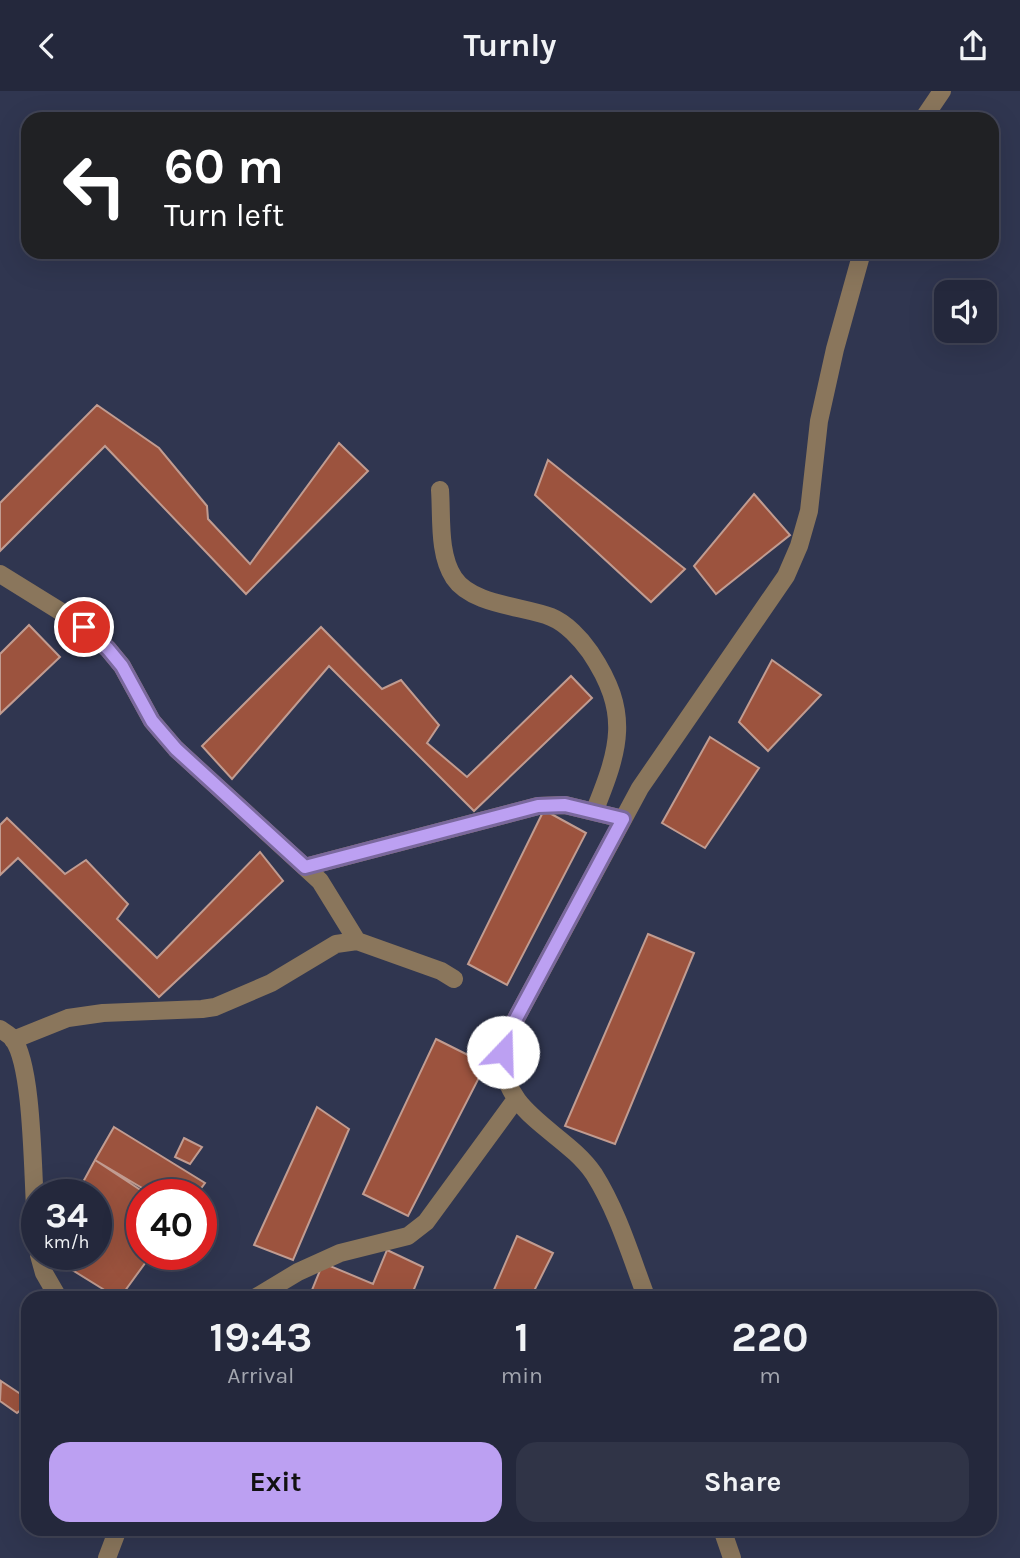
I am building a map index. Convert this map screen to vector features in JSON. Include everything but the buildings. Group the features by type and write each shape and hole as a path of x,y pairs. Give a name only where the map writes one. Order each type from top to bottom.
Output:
{"street":[{"path":"928,112 942,91"},
{"path":"644,1291 612,1207 593,1172 520,1106 506,1080 503,1052 511,1028 640,788 786,576 799,546 809,510 819,421 860,259"},
{"path":"440,490 445,559 455,580 472,593 513,608 552,617 581,640 602,671 614,699 618,734 610,773 594,812"},
{"path":"0,574 9,585 84,627 108,649 122,666 152,721 176,749 320,881 357,941"},
{"path":"305,867 538,806 565,805 623,819"},
{"path":"33,1179 28,1101 22,1061 6,1034 68,1018 103,1013 215,1007 271,983 336,944 357,941 441,971 454,979"},
{"path":"266,1291 298,1272 340,1253 408,1236 426,1222 516,1099"},
{"path":"43,1270 54,1291"},
{"path":"107,1558 115,1536"},
{"path":"724,1536 732,1558"}],"route":[{"path":"84,627 122,666 152,721 176,749 305,867 538,806 565,805 623,819 511,1028 503,1052"}]}
